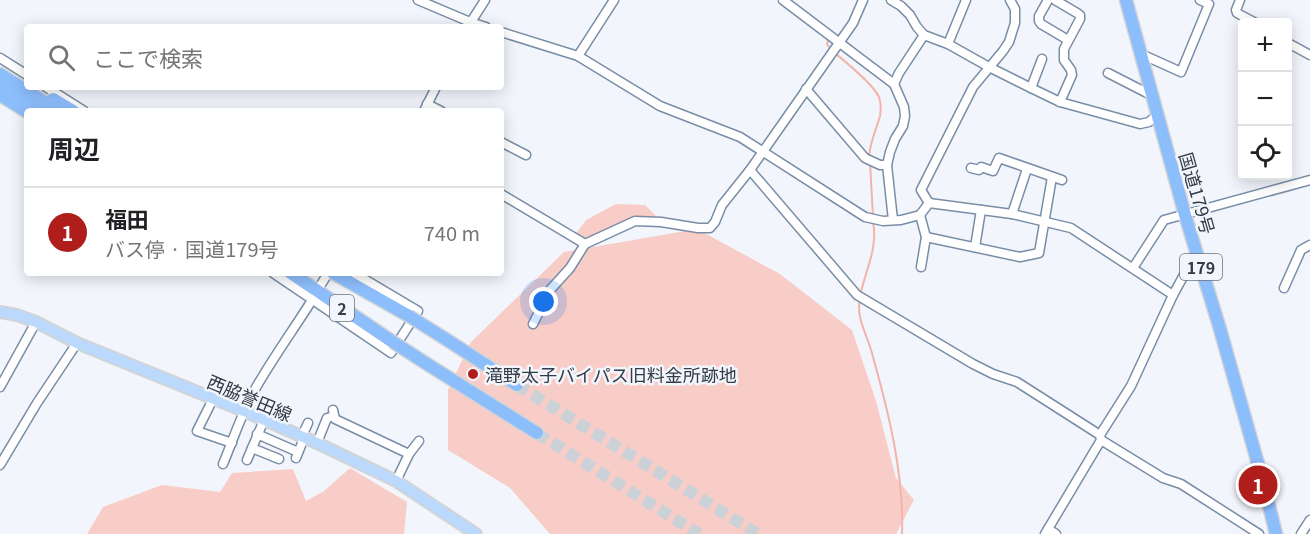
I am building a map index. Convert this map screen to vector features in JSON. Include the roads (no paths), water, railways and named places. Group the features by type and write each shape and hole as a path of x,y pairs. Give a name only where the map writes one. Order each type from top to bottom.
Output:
{"highway":[{"name":"国道179号","path":"1126,0 1276,534"},
{"path":"0,64 24,79"},
{"path":"0,74 24,89"},
{"path":"0,85 36,108"},
{"path":"26,90 54,108"},
{"path":"42,90 69,108"},
{"path":"0,95 24,112"},
{"name":"2","path":"295,276 393,342 537,433"},
{"name":"2","path":"334,276 409,316 517,385"}],"main road":[{"name":"西脇誉田線","path":"0,312 36,322 77,343 317,443 396,481 476,534"}],"street":[{"path":"418,0 467,24"},
{"path":"470,24 485,0"},
{"path":"578,56 614,0"},
{"path":"783,0 894,84 904,107 905,116 887,165 893,220"},
{"path":"533,324 550,290 570,268 585,244 635,221 710,228 722,205 750,170 853,23 863,0"},
{"path":"891,0 910,15 924,35 948,44 1060,102 1140,124 1149,122 1158,114"},
{"path":"948,44 966,0"},
{"path":"929,203 921,190 973,87 1009,42 1015,22 1015,9 1010,0"},
{"path":"1048,0 1039,16 1039,21 1068,40"},
{"path":"1055,0 1080,15 1064,49 1066,65 1072,75 1060,102"},
{"path":"1141,54 1181,72 1209,4 1200,0"},
{"path":"1240,0 1237,13 1246,18"},
{"path":"504,33 578,56 660,106 740,137 865,217 883,221 901,220 920,215 929,203"},
{"path":"894,84 898,73 924,35"},
{"path":"1292,46 1310,55"},
{"path":"0,58 24,73"},
{"path":"1031,88 1041,59"},
{"path":"1108,73 1153,96"},
{"path":"806,89 865,158 880,165 887,165"},
{"path":"44,90 78,108"},
{"path":"425,107 434,90"},
{"path":"0,101 24,112"},
{"path":"504,144 526,155"},
{"path":"971,168 979,170 981,167 993,171 999,158 1062,180"},
{"path":"1012,214 1027,168"},
{"path":"750,170 857,295 973,364 1017,382 1163,478 1181,484 1258,534"},
{"path":"926,237 1020,256 1039,252 1052,177"},
{"path":"1133,268 1164,220 1310,180"},
{"path":"504,196 585,244"},
{"path":"929,203 1012,214 1071,228 1173,295"},
{"path":"975,248 981,210"},
{"path":"920,215 926,237 921,267"},
{"path":"1284,288 1300,250 1310,245"},
{"path":"1050,532 1131,386 1173,295 1196,253"},
{"path":"278,276 392,353 418,311 359,276"},
{"path":"320,286 328,276"},
{"path":"223,464 254,392 313,298"},
{"path":"0,387 36,322"},
{"path":"0,465 37,403 77,343"},
{"path":"213,399 197,431 232,442"},
{"path":"317,443 327,418 333,413 335,419 409,454"},
{"path":"247,460 264,420"},
{"path":"257,434 297,455 308,423"},
{"path":"396,481 418,441"},
{"path":"252,448 279,459"},
{"path":"1301,534 1310,520"}],"waterway":[{"path":"829,37 827,44 831,50"},
{"path":"836,54 866,80 879,97 880,116 869,157"},
{"path":"870,163 873,217"},
{"path":"873,222 873,247 860,294 860,317 872,352 890,422 901,489 902,534"}],"tunnel":[{"path":"517,385 758,534"},
{"path":"537,433 699,534"}],"place":[{"name":"滝野太子バイパス旧料金所跡地","path":"473,374"},
{"name":"福田","path":"1258,485"}]}
